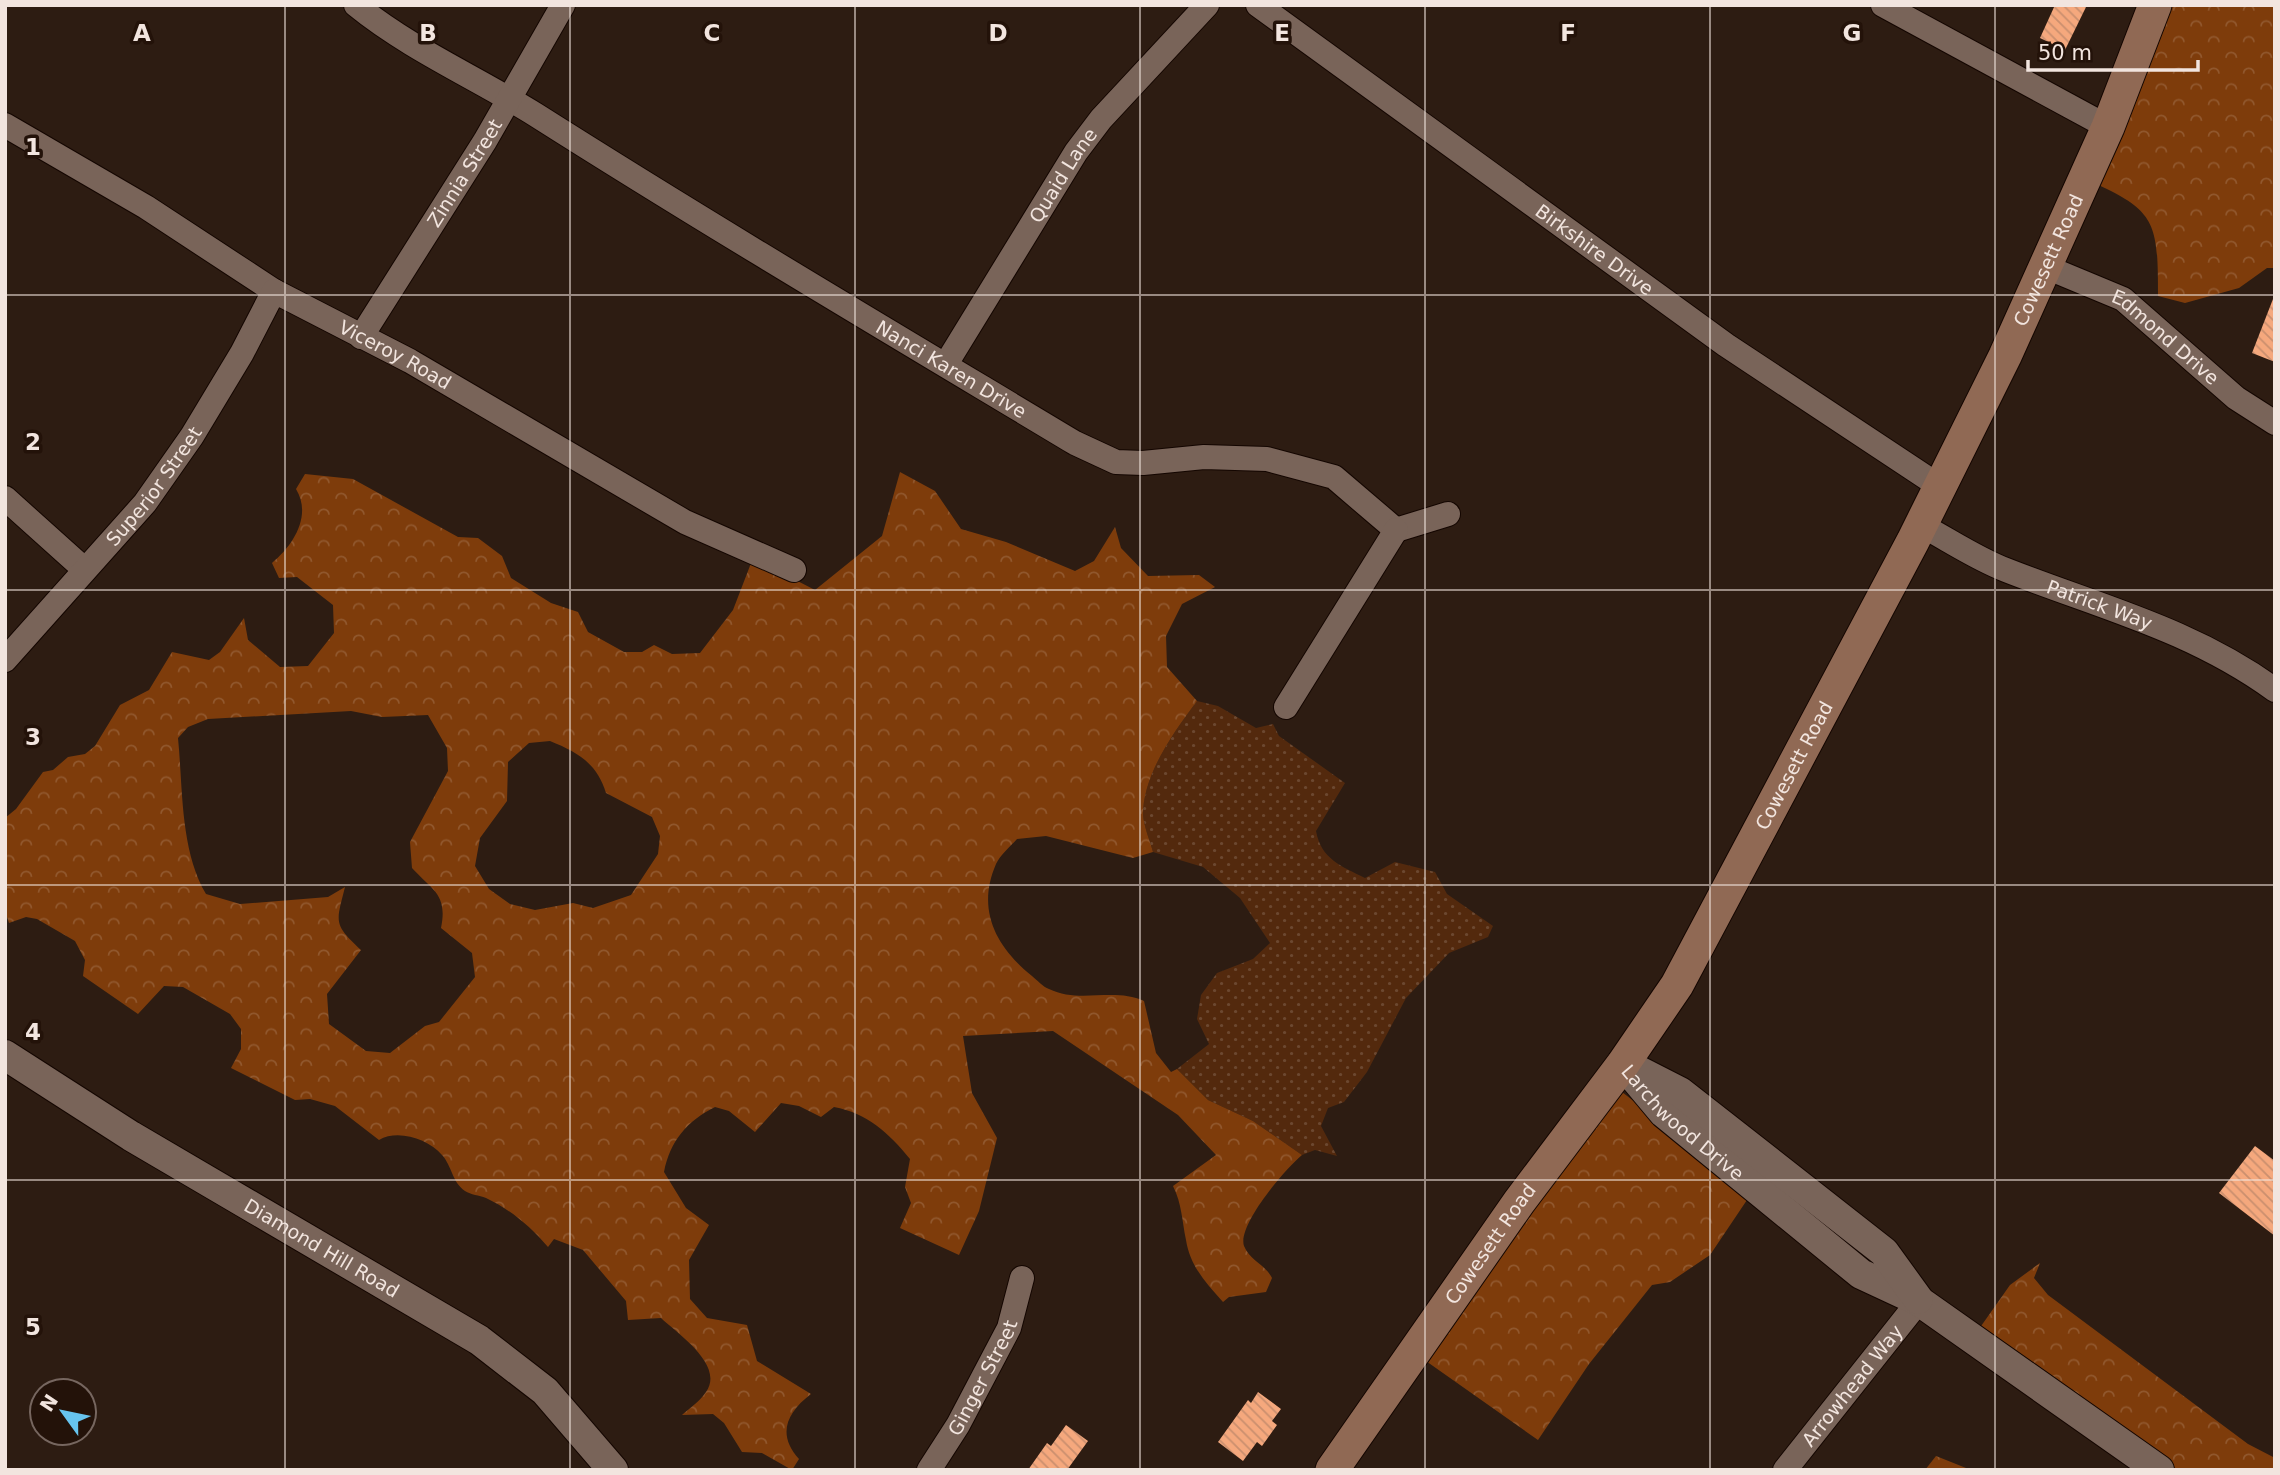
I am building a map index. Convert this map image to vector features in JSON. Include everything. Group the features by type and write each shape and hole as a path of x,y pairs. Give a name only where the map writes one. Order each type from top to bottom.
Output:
{"main road":[{"name":"Cowesett Road","path":"1332,1470 1519,1202 1623,1064 1677,985 1777,801 1921,525 2046,267 2108,127 2155,5"}],"street":[{"name":"Nanci Karen Drive","path":"355,5 376,22 509,98 676,204 1075,443 1116,461 1143,463 1204,457 1267,459 1334,477 1396,530"},
{"name":"Zinnia Street","path":"361,337 564,5"},
{"name":"Quaid Lane","path":"946,364 1076,152 1101,120 1207,5"},
{"name":"Birkshire Drive","path":"1258,5 1726,345 1939,486"},
{"path":"1883,5 2108,127"},
{"name":"Viceroy Road","path":"5,125 146,207 274,291 410,361 685,522 794,570"},
{"name":"Edmond Drive","path":"2046,267 2123,299 2236,398 2275,423"},
{"name":"Superior Street","path":"5,660 38,627 85,569 145,503 192,436 242,353 274,291"},
{"path":"5,498 85,569"},
{"path":"1286,707 1396,530 1448,514"},
{"name":"Patrick Way","path":"1921,525 2003,569 2144,618 2245,668 2275,690"},
{"name":"Diamond Hill Road","path":"5,1055 131,1136 479,1340 545,1391 613,1470"},
{"name":"Larchwood Drive","path":"1623,1064 1664,1113 1850,1266 1861,1274 1919,1301 2159,1470"},
{"name":"Ginger Street","path":"929,1470 958,1425 1010,1328 1022,1278"},
{"name":"Arrowhead Way","path":"1785,1470 1919,1301"}],"shaded area":[{"path":"1197,701 1218,706 1256,728 1273,724 1279,736 1345,783 1316,831 1322,848 1333,860 1365,878 1395,862 1435,872 1447,894 1493,926 1488,937 1449,953 1406,998 1367,1072 1344,1102 1328,1108 1321,1126 1337,1156 1315,1150 1302,1155 1253,1121 1208,1100 1177,1069 1209,1044 1197,1019 1201,995 1217,973 1253,959 1270,943 1240,898 1203,867 1153,852 1147,834 1143,815 1148,784 1161,754"}],"green space":[{"path":"2154,5 2275,5 2275,268 2267,268 2239,288 2185,303 2158,296 2157,250 2148,220 2126,199 2083,178"},
{"path":"900,472 935,491 961,529 1006,542 1075,571 1094,561 1115,527 1121,548 1148,576 1199,575 1215,587 1182,604 1166,636 1167,667 1197,701 1161,754 1148,784 1143,815 1153,852 1133,858 1046,836 1017,839 996,864 990,881 989,912 993,926 1008,953 1042,985 1072,995 1121,995 1144,1001 1156,1053 1171,1072 1177,1069 1208,1100 1253,1121 1302,1155 1264,1198 1244,1237 1247,1251 1272,1278 1266,1292 1229,1297 1223,1302 1205,1281 1191,1258 1173,1186 1216,1155 1178,1115 1053,1031 963,1036 972,1093 997,1138 979,1211 959,1255 900,1228 911,1203 905,1187 910,1159 894,1141 867,1119 834,1107 821,1117 799,1106 781,1103 755,1132 729,1111 715,1107 681,1133 664,1172 686,1208 709,1225 689,1260 690,1299 707,1318 747,1325 757,1361 811,1394 795,1409 787,1425 788,1441 799,1459 792,1470 762,1453 742,1452 724,1423 713,1414 682,1415 706,1392 710,1382 705,1361 688,1341 661,1318 628,1320 626,1301 583,1250 554,1239 548,1247 512,1213 486,1198 465,1191 457,1183 442,1155 429,1144 412,1137 395,1135 379,1140 335,1106 310,1099 295,1100 231,1068 241,1049 241,1029 230,1014 183,987 164,986 138,1014 83,976 85,960 75,941 37,919 26,917 9,923 5,911 5,818 16,809 43,772 53,770 68,757 85,754 95,746 120,705 149,690 172,652 209,660 220,652 244,618 248,640 280,667 308,666 334,633 333,605 297,577 279,578 272,563 287,548 298,529 302,509 296,489 305,474 353,479 458,537 478,538 502,556 511,578 551,603 578,612 588,632 624,652 642,652 654,645 672,654 700,653 733,610 753,558 815,590 882,536","holes":["351,711 382,717 428,715 447,748 448,771 410,842 412,868 440,900 443,917 441,928 472,953 475,977 439,1022 425,1026 390,1053 366,1051 329,1024 327,994 361,950 345,934 339,922 345,887 328,897 240,904 206,894 191,858 184,818 178,738 188,727 208,719","550,741 585,760 597,774 606,793 652,817 660,836 658,854 631,895 593,908 573,903 535,910 510,904 489,889 475,866 480,838 507,801 508,762 529,743"]},
{"path":"1609,1082 1751,1194 1710,1255 1670,1282 1652,1285 1589,1364 1538,1440 1416,1354"},
{"path":"2040,1263 2034,1278 2048,1295 2248,1444 2275,1458 2275,1470 2147,1470 1979,1329 2010,1285"},
{"path":"1936,1456 1971,1470 1925,1470"}],"building":[{"path":"2055,5 2087,5 2065,50 2040,38"},
{"path":"2275,299 2275,362 2252,353"},
{"path":"2255,1146 2275,1161 2275,1236 2219,1193"},
{"path":"1258,1392 1281,1409 1272,1421 1277,1425 1262,1446 1257,1442 1243,1461 1218,1442 1248,1400 1251,1403"},
{"path":"1066,1425 1088,1441 1067,1470 1028,1470 1047,1443 1051,1446"}]}
